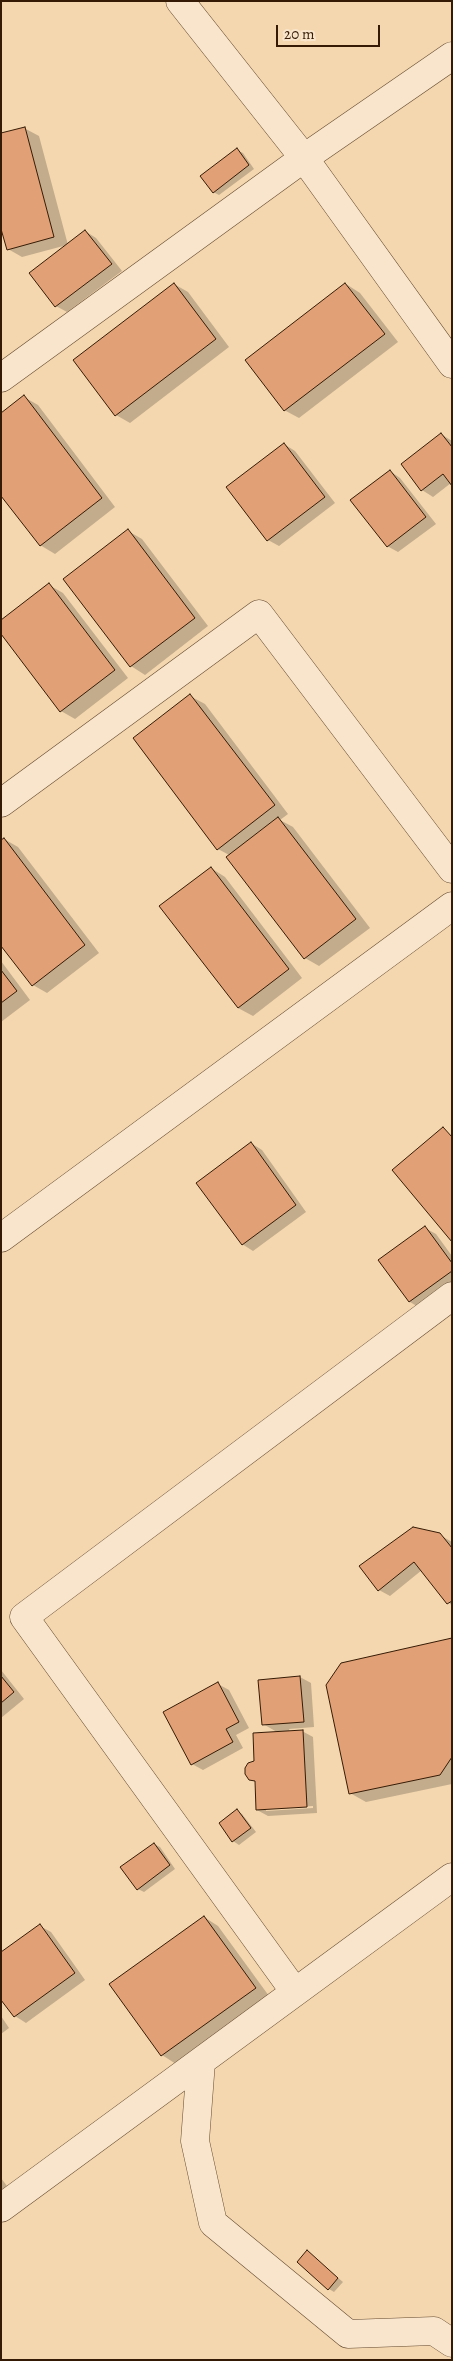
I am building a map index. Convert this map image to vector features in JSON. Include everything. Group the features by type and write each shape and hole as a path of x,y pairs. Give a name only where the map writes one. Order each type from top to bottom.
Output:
{"street":[{"path":"180,1 304,158 452,364"},
{"path":"1,378 304,158 452,56"},
{"path":"1,804 259,614 452,869"},
{"path":"1,1238 452,906"},
{"path":"295,1992 24,1617 452,1296"},
{"path":"1,2208 452,1877"},
{"path":"201,2062 195,2141 214,2223 348,2334 434,2331 452,2343"}],"building":[{"path":"25,127 54,237 7,250 1,229 1,133"},
{"path":"237,148 249,165 213,193 200,176"},
{"path":"85,230 112,264 55,307 29,273"},
{"path":"174,283 216,339 115,416 73,360"},
{"path":"345,283 385,334 284,411 245,360"},
{"path":"24,395 102,498 40,546 1,496 1,413"},
{"path":"441,433 452,447 452,486 443,474 421,491 401,464"},
{"path":"284,443 325,497 267,541 226,487"},
{"path":"390,470 426,517 387,547 350,500"},
{"path":"128,529 195,618 130,667 63,579"},
{"path":"49,583 115,670 60,712 1,634 1,620"},
{"path":"190,694 275,805 217,850 133,738"},
{"path":"278,817 356,919 304,959 226,857"},
{"path":"4,838 85,945 32,986 1,946 1,840"},
{"path":"211,867 289,969 238,1008 159,906"},
{"path":"1,970 17,991 1,1003"},
{"path":"443,1127 452,1137 452,1242 392,1170"},
{"path":"251,1142 296,1205 242,1245 196,1183"},
{"path":"425,1226 452,1263 452,1271 409,1302 378,1260"},
{"path":"413,1527 440,1533 452,1548 452,1601 447,1604 414,1562 378,1591 359,1566"},
{"path":"452,1638 452,1757 440,1775 349,1794 326,1685 341,1663"},
{"path":"1,1676 14,1692 1,1703"},
{"path":"300,1676 304,1722 262,1725 258,1680"},
{"path":"218,1682 239,1722 226,1729 233,1742 191,1765 163,1712"},
{"path":"303,1730 307,1807 256,1810 255,1781 249,1780 245,1774 245,1768 248,1763 254,1761 253,1733"},
{"path":"237,1809 251,1828 232,1842 219,1823"},
{"path":"154,1843 170,1865 137,1890 120,1867"},
{"path":"204,1916 256,1988 161,2056 109,1984"},
{"path":"40,1924 75,1973 14,2017 1,2000 1,1952"},
{"path":"307,2250 338,2278 328,2290 297,2262"}]}
